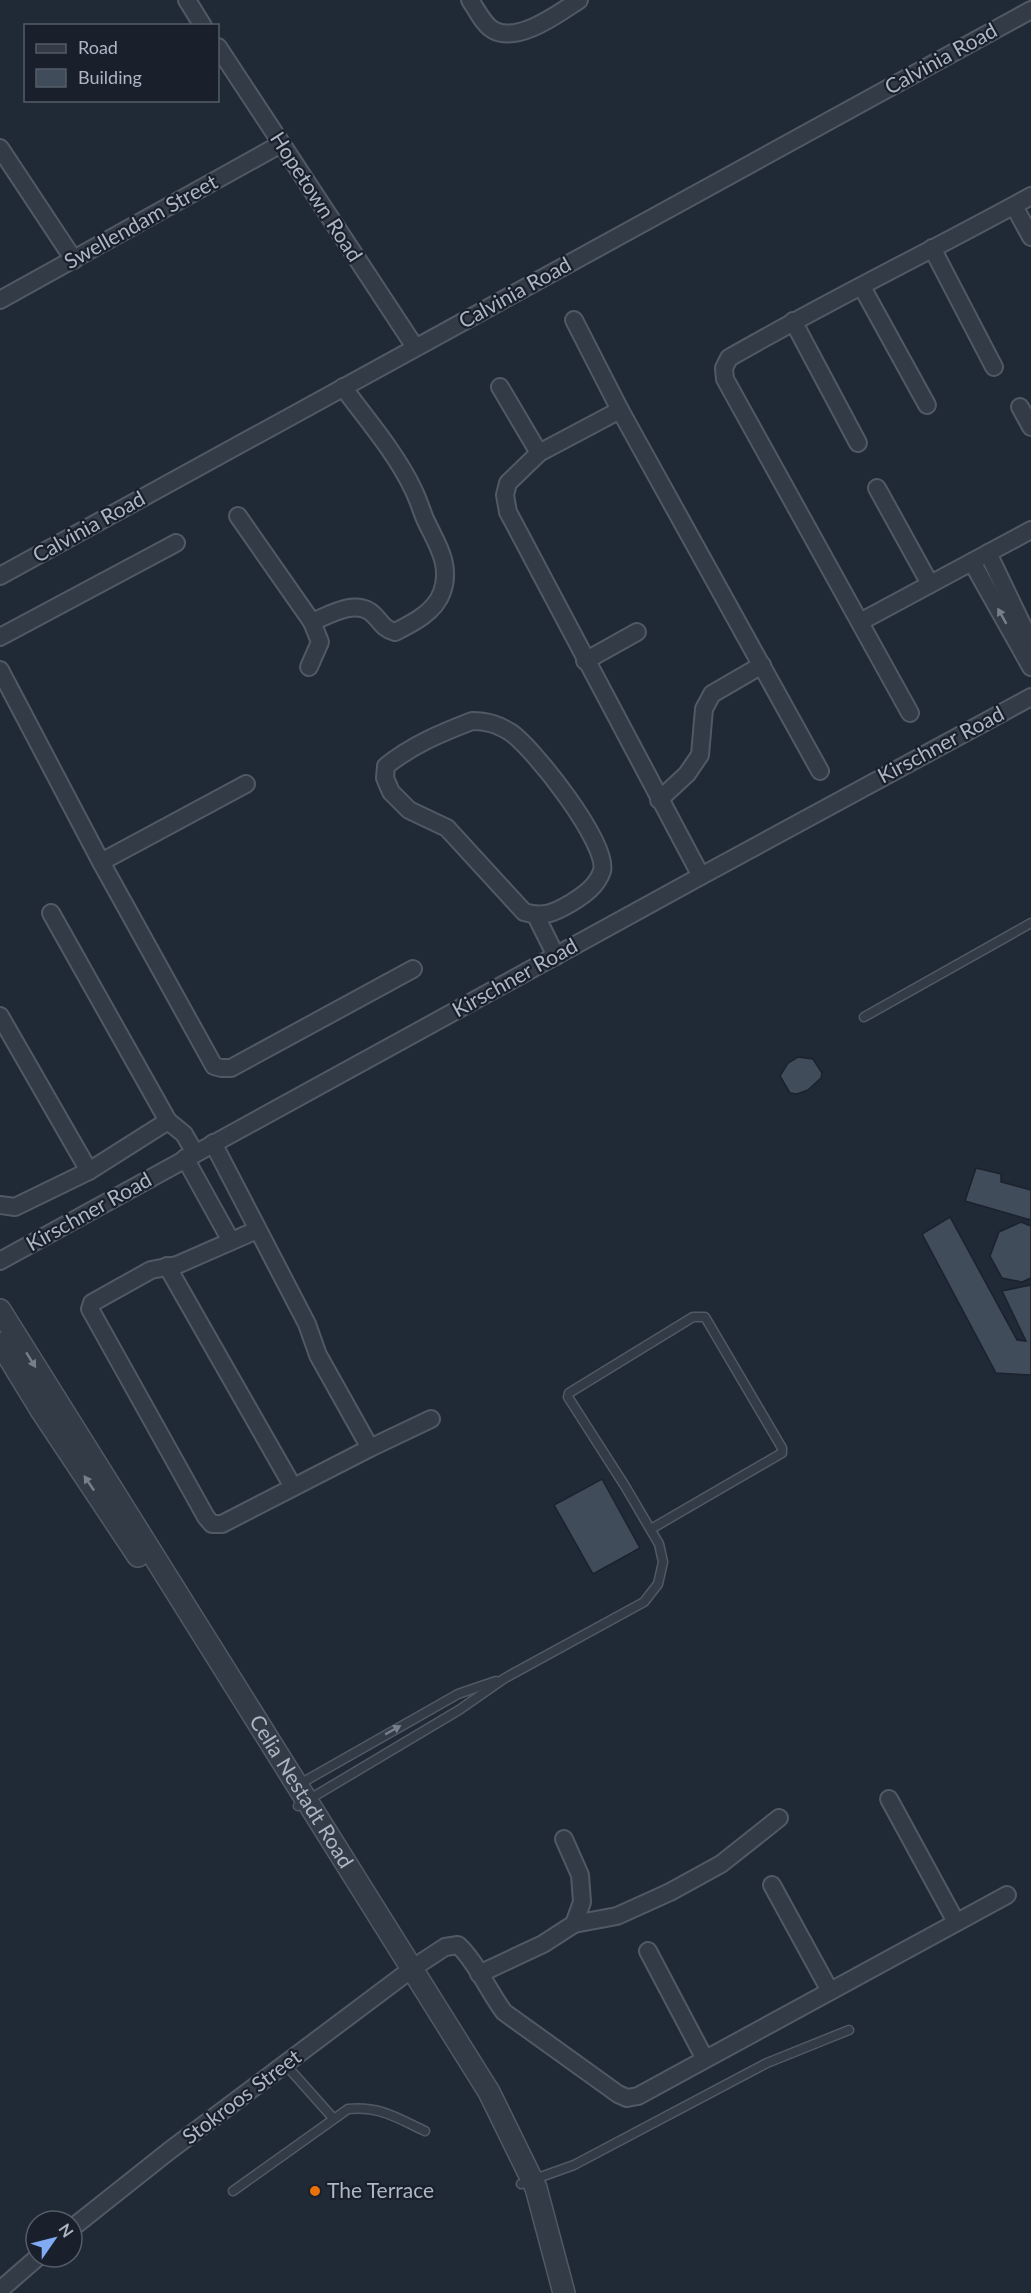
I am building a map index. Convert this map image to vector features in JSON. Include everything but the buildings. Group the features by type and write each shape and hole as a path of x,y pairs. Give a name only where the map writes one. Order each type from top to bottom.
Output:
{"street":[{"path":"187,0 202,24"},
{"path":"470,0 494,30 506,33 520,32 545,22 579,0"},
{"name":"Calvinia Road","path":"0,576 1031,10"},
{"name":"Hopetown Road","path":"219,49 415,347"},
{"name":"Swellendam Street","path":"0,300 281,144"},
{"path":"0,148 74,260"},
{"path":"910,713 725,379 724,368 729,358 793,321 862,287 1031,196"},
{"path":"1014,206 1031,237"},
{"path":"932,248 994,367"},
{"path":"862,287 927,405"},
{"path":"574,320 620,410 820,771"},
{"path":"793,321 858,443"},
{"path":"312,622 355,607 369,611 385,629 395,632 432,609 442,594 446,576 444,556 414,490 343,387"},
{"path":"500,387 539,453"},
{"path":"1020,407 1031,427"},
{"path":"620,410 539,453 508,483 505,495 508,512 700,876"},
{"path":"877,488 930,584"},
{"path":"238,516 312,622 320,642 309,667"},
{"path":"860,622 1031,530"},
{"path":"0,637 176,543"},
{"path":"988,553 1031,644"},
{"path":"972,562 1031,667"},
{"path":"585,661 637,632"},
{"path":"659,800 687,774 700,754 704,709 712,694 762,665"},
{"path":"0,670 101,862 214,1066 231,1068 413,969"},
{"name":"Kirschner Road","path":"0,1261 700,876 1031,697"},
{"path":"536,916 556,911 582,896 594,886 602,869 600,852 579,814 536,756 512,733 489,721 472,721 431,737 402,753 386,766 385,778 390,792 409,810 447,828 524,912 536,916 556,956"},
{"path":"101,862 246,784"},
{"path":"51,913 168,1121 184,1134 190,1156 231,1241"},
{"path":"0,1016 89,1171"},
{"path":"0,1205 15,1207 89,1171 168,1121"},
{"path":"213,1143 307,1324 318,1355 370,1448"},
{"path":"257,1230 177,1265 151,1270 92,1303 90,1309 212,1524 222,1524 431,1419"},
{"path":"167,1266 293,1487"},
{"name":"Celia Nestadt Road","path":"0,1310 298,1796"},
{"name":"Celia Nestadt Road","path":"0,1343 41,1410 298,1796 410,1971 481,2096 526,2182 550,2235 564,2293"},
{"path":"889,1800 956,1922"},
{"path":"779,1818 721,1864 670,1892 617,1916 574,1924 543,1944 478,1974 504,2012 618,2094 627,2098 638,2096 1007,1894"},
{"path":"564,1839 580,1875 582,1902 574,1924"},
{"path":"772,1885 830,1991"},
{"name":"Stokroos Street","path":"84,2218 285,2064 446,1947 458,1945 465,1951 478,1974"},
{"path":"648,1951 705,2059"},
{"name":"Celia Nestadt Road","path":"526,2182 551,2293"},
{"path":"0,2289 24,2269"}],"lane":[{"path":"864,1017 1031,923"},
{"path":"298,1796 459,1710 505,1678 644,1602 658,1584 663,1562 659,1544 568,1397 569,1393 699,1315 705,1317 782,1448 782,1454 651,1529"},
{"path":"298,1796 458,1694 505,1678"},
{"path":"526,2182 574,2165 767,2063 849,2030"},
{"path":"285,2064 333,2118"},
{"path":"232,2191 348,2109 366,2108 381,2111 425,2131"}],"place":[{"name":"The Terrace","path":"315,2191"}]}
